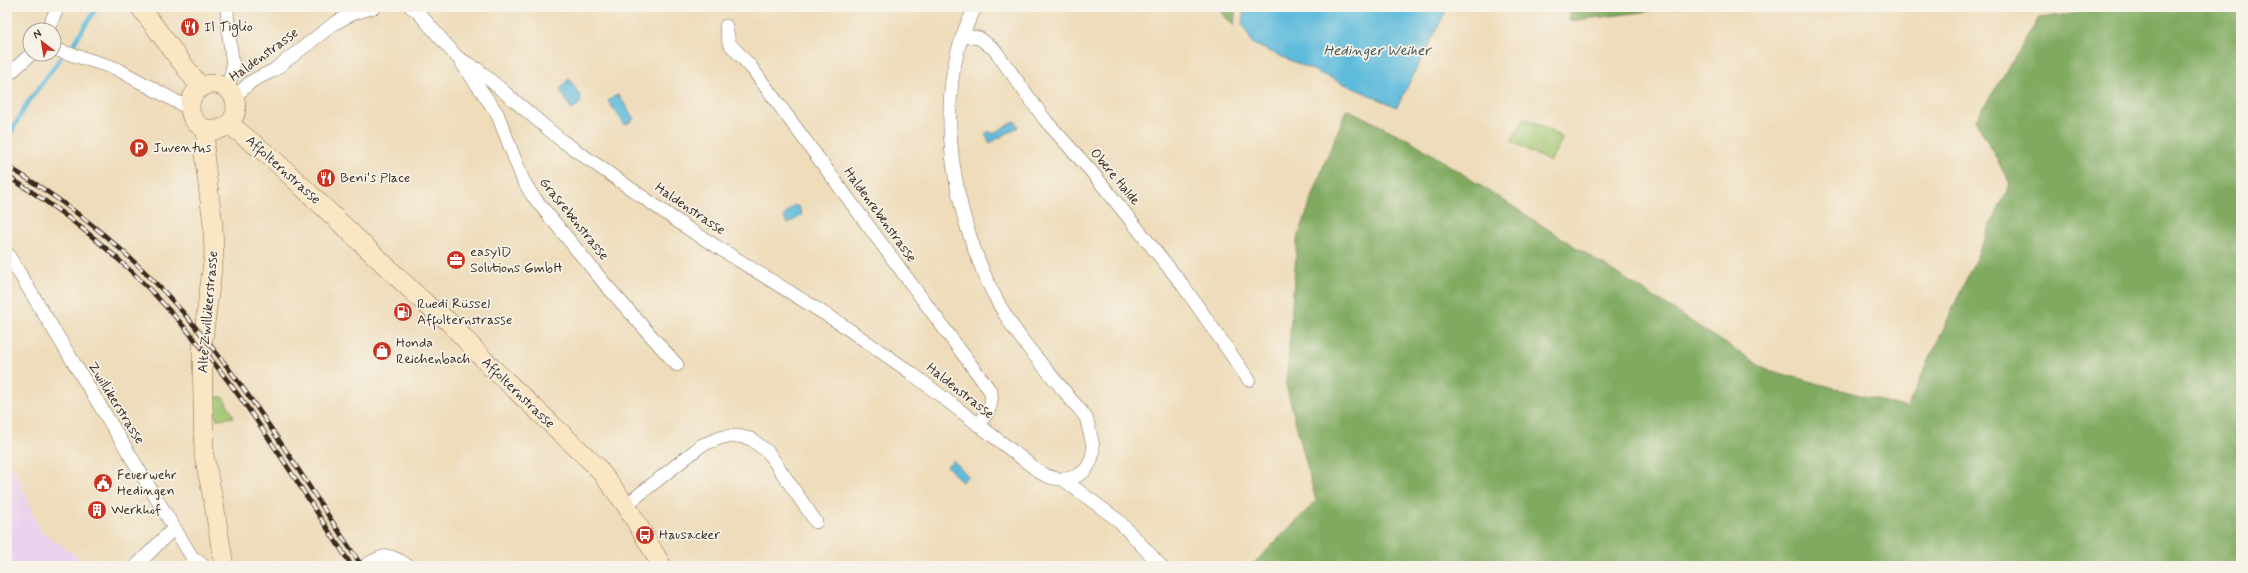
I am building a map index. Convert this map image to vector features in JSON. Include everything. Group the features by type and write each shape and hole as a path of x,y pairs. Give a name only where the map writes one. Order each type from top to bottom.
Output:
{"main road":[{"path":"140,7 201,88"},
{"path":"215,84 231,93 236,111 229,124 222,128 207,130 195,122 190,109 192,97 201,88 215,84"},
{"name":"Affolternstrasse","path":"229,124 274,159 427,304 448,321 490,366 597,467 626,505 662,566"},
{"name":"Alte Zwillikerstrasse","path":"207,130 204,154 213,225 214,254 202,341 201,371 204,455 206,473 214,504 224,566"}],"street":[{"path":"51,22 58,7"},
{"path":"228,7 228,29 233,66 231,93"},
{"name":"Haldenstrasse","path":"231,93 274,70 335,23 354,13 376,7"},
{"name":"Haldenstrasse","path":"412,7 417,10 457,58 477,69 562,140 690,230 841,324 910,372 1041,474 1052,479 1064,480"},
{"path":"976,7 963,36 954,65 950,104 954,162 966,226 977,260 1009,321 1086,419 1094,450 1087,468 1077,477 1064,480"},
{"name":"Haldenrebenstrasse","path":"726,26 729,43 751,67 930,312 991,392 990,411 978,424"},
{"name":"Obere Halde","path":"963,36 979,38 994,49 1046,121 1091,171 1182,284 1230,355 1249,380"},
{"path":"62,51 115,68 190,109"},
{"name":"Grasrebenstrasse","path":"457,58 497,113 523,180 532,195 605,284 677,365"},
{"path":"7,76 22,62"},
{"name":"Zwillikerstrasse","path":"7,253 192,557 204,566"},
{"path":"626,505 702,445 723,437 738,436 751,439 768,452 816,522"},
{"path":"1064,480 1119,521 1161,566"},
{"path":"136,566 174,528"},
{"path":"365,566 381,556 396,557 408,566"}],"shaded area":[{"path":"7,459 20,480 40,531 91,566 7,566"}],"green space":[{"path":"1216,7 1236,7 1234,26"},
{"path":"1569,7 1684,7 1569,21"},
{"path":"2123,7 2241,7 2241,566 1251,566 1316,501 1286,385 1297,240 1326,159 1347,109 1413,142 1765,369 1907,408 2010,184 1976,120 2039,18"},
{"path":"1525,117 1563,138 1550,162 1511,141"},
{"path":"215,397 223,397 234,417 217,419 213,410"}],"water":[{"name":"Hedinger Weiher","path":"1244,7 1448,7 1397,107 1253,44 1242,23"},
{"path":"569,78 580,96 581,102 572,110 560,90"},
{"path":"618,94 634,119 625,125 608,101"},
{"path":"1015,121 1018,127 990,143 985,134 990,131 992,134"},
{"path":"794,205 799,207 802,215 788,224 783,217"},
{"path":"953,460 968,476 962,482 947,466"}],"waterway":[{"path":"74,43 97,7"},
{"path":"7,140 26,105 58,62"}],"railway":[{"path":"7,166 34,183 87,221 136,264 181,310 224,362 265,419 362,566"},
{"path":"7,176 61,212 111,253 135,275 180,322 242,400 280,455 352,566"}],"place":[{"name":"Il Tiglio","path":"190,27"},
{"name":"Juventus","path":"139,148"},
{"name":"Beni's Place","path":"326,178"},
{"name":"easyID Solutions GmbH","path":"456,260"},
{"name":"Ruedi Rüssel Affolternstrasse","path":"403,312"},
{"name":"Honda Reichenbach","path":"382,351"},
{"name":"Feuerwehr Hedingen","path":"103,483"},
{"name":"Werkhof","path":"97,510"},
{"name":"Hausacker","path":"645,535"}]}
